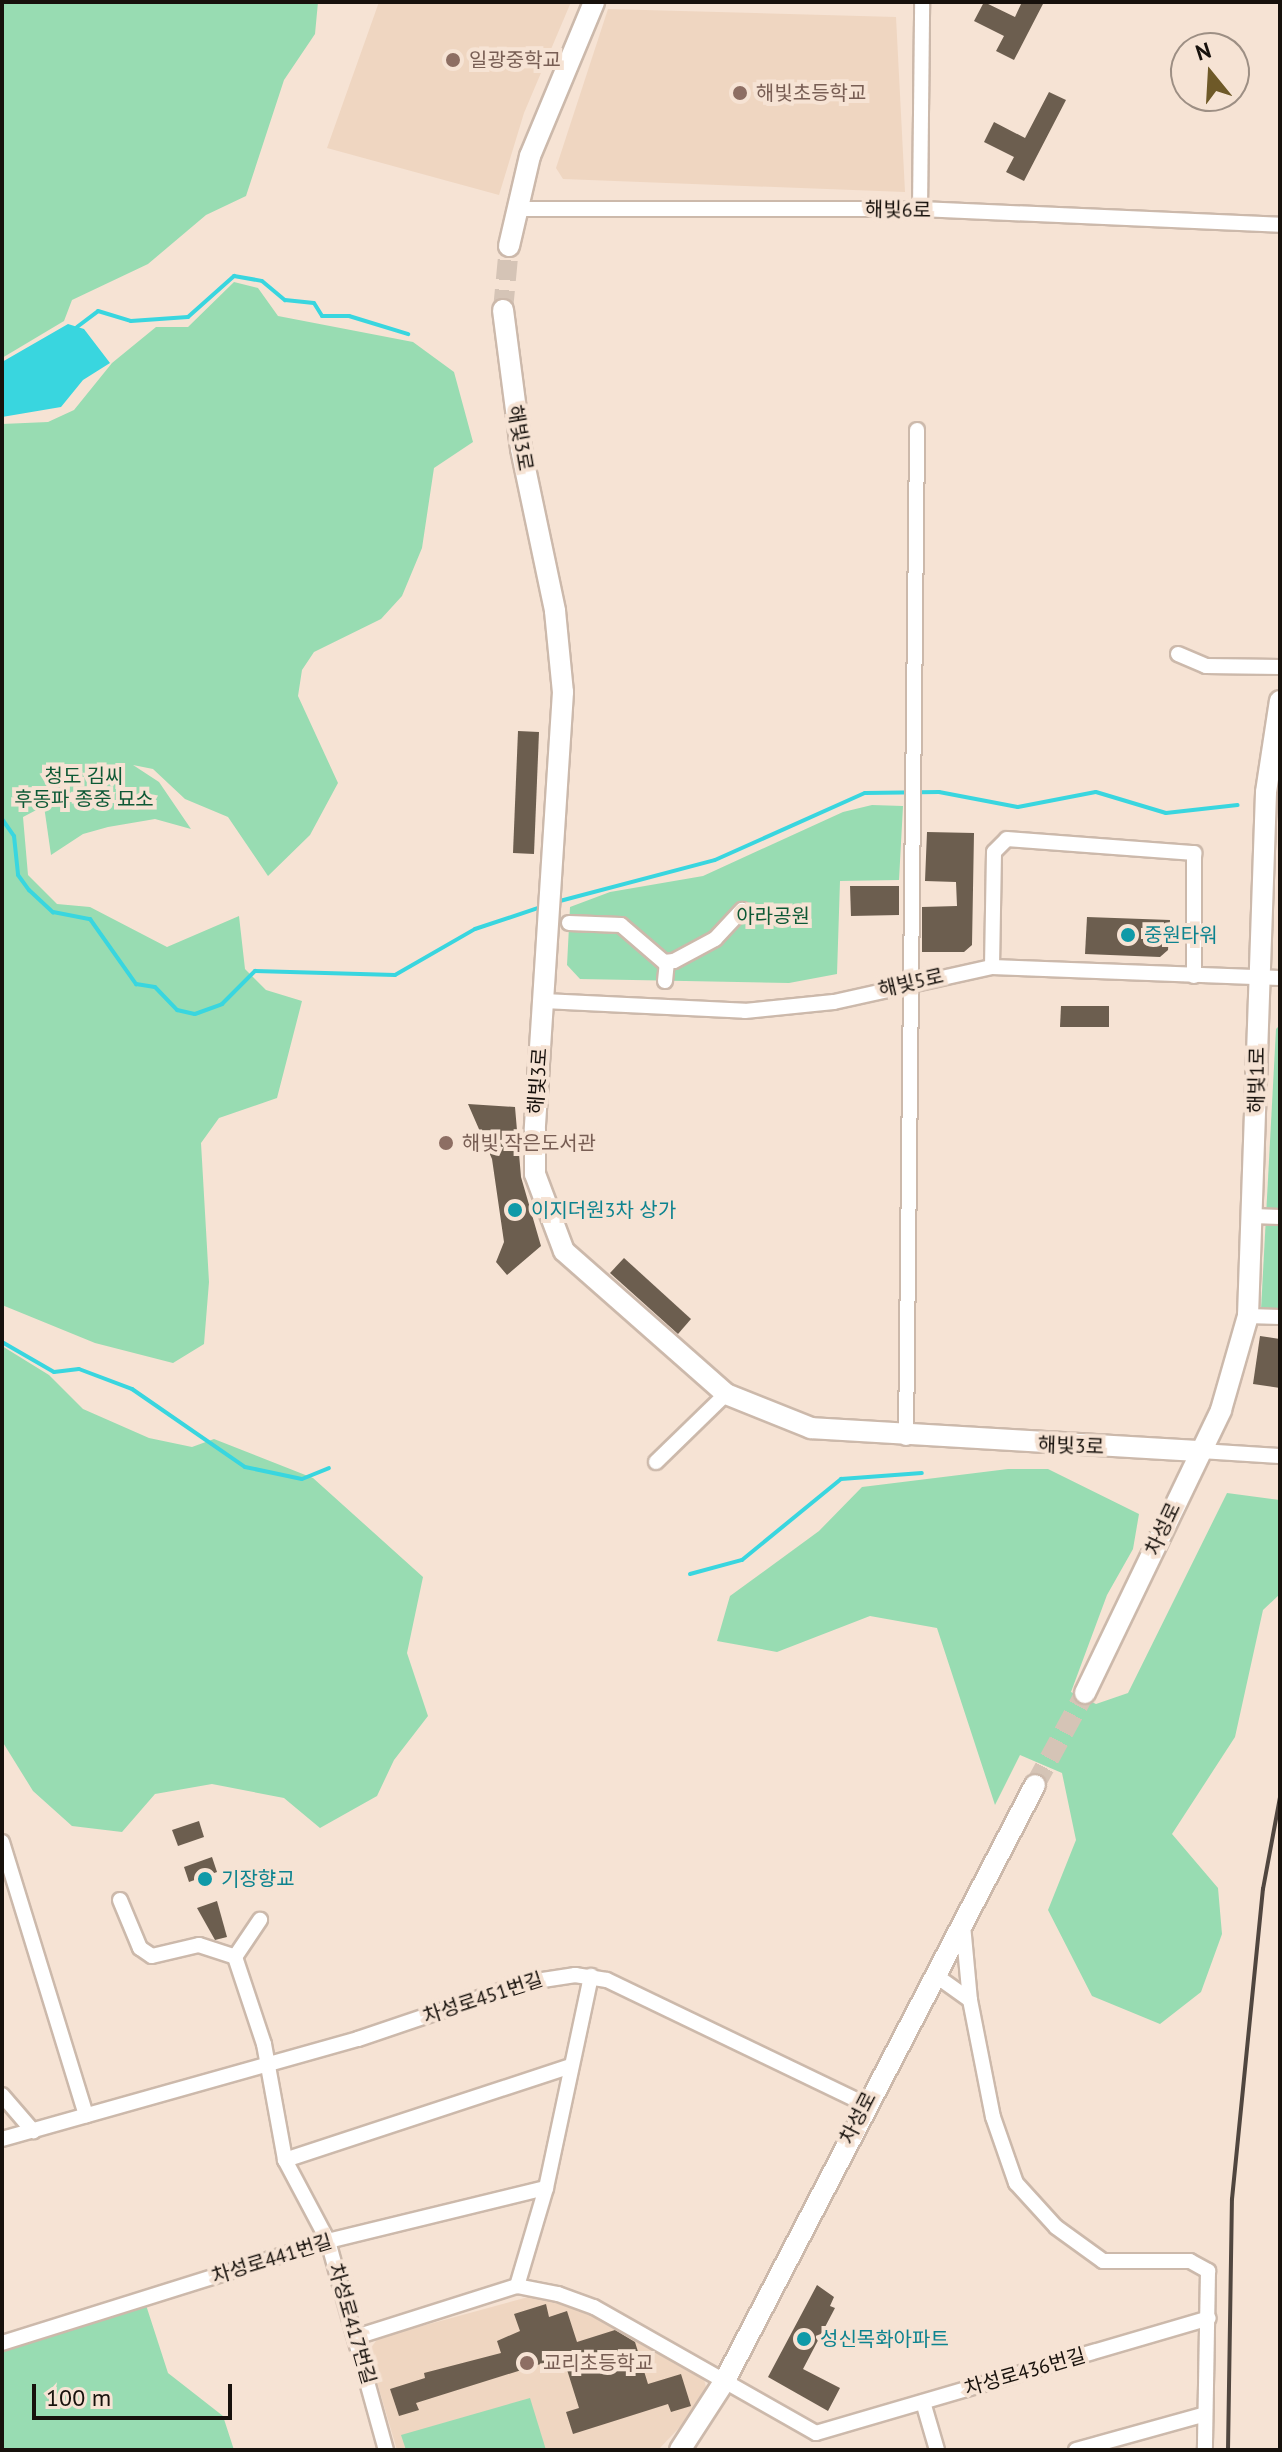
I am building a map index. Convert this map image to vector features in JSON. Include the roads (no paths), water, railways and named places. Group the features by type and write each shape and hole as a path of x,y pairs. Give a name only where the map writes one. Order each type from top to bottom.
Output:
{"street":[{"path":"509,246 530,156 594,2"},
{"path":"920,209 922,2"},
{"name":"해빛6로","path":"516,209 920,209 1280,225"},
{"name":"해빛3로","path":"503,310 521,449 555,611 563,692 548,886 535,1174 564,1251 726,1394 811,1428 906,1438 1200,1451"},
{"path":"906,1438 917,430"},
{"path":"1178,654 1206,666 1280,667"},
{"name":"해빛1로","path":"1200,1451 1238,1363 1248,1316 1270,978 1266,786 1280,701"},
{"path":"992,967 994,852 1007,839 1194,853 1194,976"},
{"path":"667,962 702,948 742,910"},
{"path":"569,923 621,925 667,962"},
{"path":"665,981 667,962"},
{"name":"해빛5로","path":"544,1001 745,1011 834,1002 912,981 992,967 1270,978"},
{"path":"1253,1216 1280,1217"},
{"path":"1248,1316 1280,1317"},
{"path":"656,1462 726,1394"},
{"path":"1200,1451 1280,1456"},
{"name":"차성로","path":"1085,1693 1200,1451"},
{"name":"차성로","path":"680,2450 724,2382 865,2104 1035,1785"},
{"path":"2,1842 86,2115"},
{"path":"120,1900 140,1948 152,1956 199,1945 235,1957 260,1920"},
{"path":"963,1917 970,2000 993,2117 1016,2183 1056,2227 1103,2261 1190,2261 1208,2271 1202,2415 1205,2450"},
{"name":"차성로417번길","path":"235,1957 264,2044 264,2063 285,2160 328,2241 386,2450"},
{"path":"935,1975 970,2000"},
{"path":"356,2337 517,2286 546,2188 591,1976"},
{"name":"차성로451번길","path":"2,2139 358,2039 523,1983 591,1976 729,2034 865,2104"},
{"path":"285,2160 571,2066"},
{"path":"2,2095 33,2131"},
{"name":"차성로441번길","path":"2,2343 328,2241 546,2188"},
{"name":"차성로436번길","path":"517,2286 594,2307 816,2433 1208,2318"},
{"path":"923,2402 937,2450"},
{"path":"1076,2450 1202,2415"}],"water":[{"path":"68,324 84,329 110,363 83,380 61,407 2,417 2,362"}],"waterway":[{"path":"77,327 98,311 131,321 188,317 234,276 262,281 285,300 314,303 322,316 349,316 408,334"},
{"path":"556,902 715,860 865,793 939,792 1018,807 1096,792 1166,813 1238,805"},
{"path":"2,819 14,836 18,875 29,890 53,912 90,919 136,984 155,987 177,1010 195,1014 222,1004 255,971 395,975 475,929 544,906"},
{"path":"2,1342 54,1372 79,1369 132,1389 245,1467 302,1479 329,1468"},
{"path":"690,1574 742,1560 841,1479 922,1473"}],"tunnel":[{"path":"503,310 509,246"},
{"path":"1035,1785 1085,1693"}],"railway":[{"path":"1228,2450 1232,2199 1263,1889 1280,1797"}],"place":[{"name":"일광중학교","path":"453,60"},
{"name":"해빛초등학교","path":"740,93"},
{"name":"중원타워","path":"1128,935"},
{"name":"해빛 작은도서관","path":"446,1143"},
{"name":"이지더원3차 상가","path":"515,1210"},
{"name":"기장향교","path":"205,1879"},
{"name":"성신목화아파트","path":"804,2339"},
{"name":"교리초등학교","path":"527,2363"}],"park label":[{"name":"청도 김씨 후동파 종중 묘소","path":"84,788"},
{"name":"아라공원","path":"773,916"}]}
